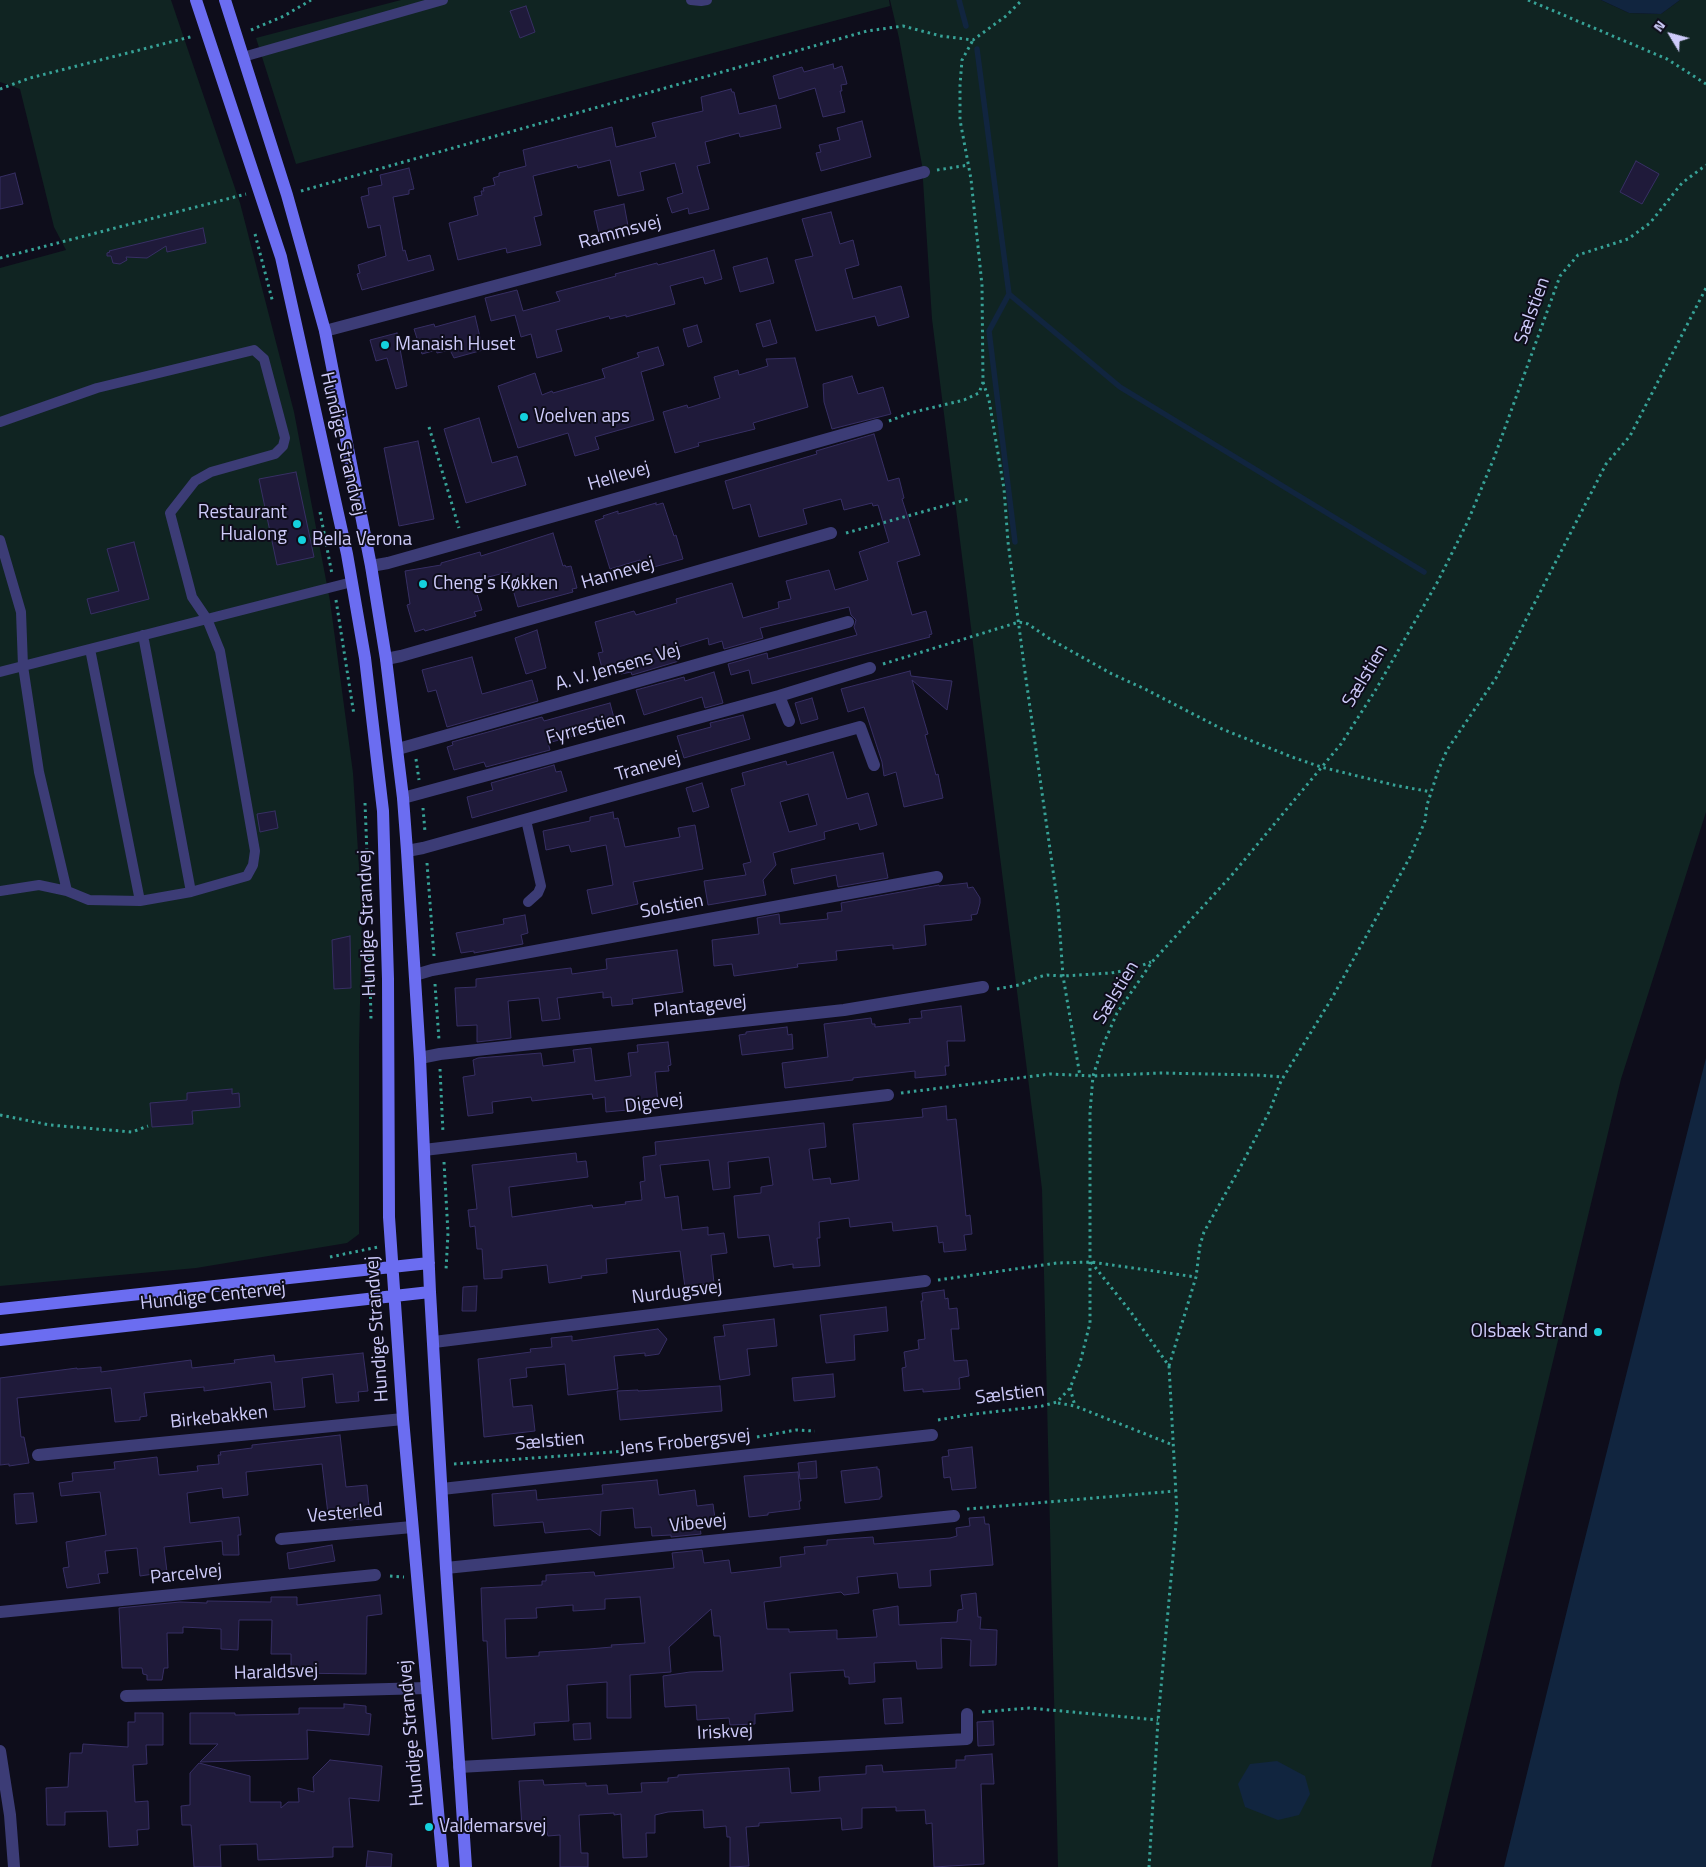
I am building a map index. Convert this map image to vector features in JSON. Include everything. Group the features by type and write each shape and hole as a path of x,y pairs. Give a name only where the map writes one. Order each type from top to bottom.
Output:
{"main road":[{"name":"Hundige Strandvej","path":"196,0 281,257 352,582 365,658 383,811 388,978 389,1217 403,1419 443,1867"},
{"name":"Hundige Strandvej","path":"225,0 287,195 326,331 371,566 398,749 415,975 430,1292 466,1867"},
{"name":"Hundige Centervej","path":"0,1309 429,1262"},
{"name":"Hundige Centervej","path":"0,1340 430,1292"}],"street":[{"name":"Rammsvej","path":"326,331 924,172"},
{"name":"Hellevej","path":"371,566 388,563 877,425"},
{"name":"Hannevej","path":"386,659 831,533"},
{"name":"A. V. Jensens Vej","path":"398,749 848,622"},
{"name":"Fyrrestien","path":"403,798 779,696 870,668"},
{"path":"779,696 788,721"},
{"name":"Tranevej","path":"407,851 424,848 860,727 874,765"},
{"name":"Solstien","path":"415,975 442,968 937,877"},
{"name":"Plantagevej","path":"420,1058 440,1054 844,1010 983,987"},
{"name":"Digevej","path":"424,1150 888,1095"},
{"name":"Nurdugsvej","path":"434,1342 925,1281"},
{"name":"Birkebakken","path":"38,1455 403,1419"},
{"name":"Jens Frobergsvej","path":"442,1489 931,1429"},
{"name":"Vibevej","path":"446,1568 954,1516"},
{"name":"Vesterled","path":"281,1539 412,1527"},
{"name":"Parcelvej","path":"0,1612 375,1575"},
{"name":"Haraldsvej","path":"126,1696 427,1688"},
{"name":"Iriskvej","path":"459,1766 967,1739 967,1714"},
{"path":"0,1751 10,1814 14,1867"}],"lane":[{"path":"243,57 443,0"},
{"path":"690,0 707,0"},
{"path":"0,422 97,388 254,350 264,359 285,438 283,446 275,454 211,472 195,481 170,513 192,597 207,619 220,652 254,851 253,864 247,876 191,892 140,901 89,900 39,884 0,891"},
{"path":"0,540 21,612 23,666 39,772 67,892"},
{"path":"0,672 352,582"},
{"path":"143,635 191,892"},
{"path":"90,649 140,901"},
{"path":"526,820 541,886 538,893 528,902"}],"path":[{"path":"236,36 284,16 311,0"},
{"path":"1022,0 1006,16 973,40 962,60 960,120 969,164 982,285 983,382 989,400 1004,489 1008,542 1058,906 1063,976 1080,1076"},
{"path":"1528,0 1667,58 1706,84"},
{"path":"287,195 867,31 903,26 941,36 973,40"},
{"path":"0,89 30,78 206,32"},
{"path":"924,172 969,164"},
{"name":"Sælstien","path":"931,1429 966,1414 1042,1406 1057,1402 1070,1388 1080,1363 1090,1323 1090,1112 1093,1076 1102,1045 1117,1013 1152,962 1231,876 1340,744 1375,691 1438,581 1468,521 1494,458 1560,276 1578,256 1628,238 1650,223 1682,183 1706,165"},
{"path":"0,258 260,191"},
{"path":"244,195 247,203"},
{"path":"254,228 274,305"},
{"path":"1149,1867 1158,1720 1177,1513 1169,1366 1196,1277 1200,1245 1204,1232 1270,1110 1284,1077 1332,998 1410,857 1425,821 1431,792 1447,750 1496,678 1606,464 1630,436 1706,288"},
{"path":"877,425 910,413 964,400 979,393 983,382"},
{"path":"429,428 463,541"},
{"path":"831,533 848,533 969,499"},
{"path":"320,511 355,717"},
{"path":"870,668 1019,622 1028,624 1050,639 1112,674 1222,729 1292,758 1394,785 1431,792"},
{"path":"365,802 367,858"},
{"path":"369,933 371,1027"},
{"path":"983,987 1008,988 1047,975 1063,976 1118,972 1152,962"},
{"path":"888,1095 1050,1074 1093,1076 1160,1073 1257,1074 1284,1077"},
{"path":"0,1116 50,1125 132,1132 148,1126"},
{"path":"443,1148 448,1240"},
{"path":"377,1239 377,1247"},
{"path":"925,1281 1057,1263 1091,1262 1196,1277"},
{"path":"1091,1262 1130,1311 1169,1366"},
{"path":"1070,1388 1075,1406"},
{"path":"1057,1402 1075,1406 1173,1445"},
{"path":"753,1438 796,1430 823,1431"},
{"name":"Sælstien","path":"441,1466 580,1453 649,1449"},
{"path":"954,1516 964,1509 1176,1491"},
{"path":"375,1575 417,1578"},
{"path":"967,1714 1029,1708 1158,1720"}],"green space":[{"path":"0,0 171,0 240,203 294,412 330,601 353,773 362,914 359,1048 359,1234 347,1243 196,1268 0,1286 0,268 66,250 54,227 20,89 0,82"},
{"path":"401,0 889,0 890,6 296,164 256,38"},
{"path":"890,0 1601,0 1629,13 1661,14 1680,0 1706,0 1706,812 1621,1079 1431,1867 1058,1867 1042,1189 932,319 922,165 899,38"}],"water":[{"path":"1601,0 1680,0 1661,14 1629,13"},
{"path":"1706,1058 1706,1867 1504,1867 1573,1586"},
{"path":"1277,1761 1305,1776 1310,1794 1299,1815 1278,1820 1245,1807 1238,1784 1250,1764"}],"building":[{"path":"526,6 535,32 520,38 510,11"},
{"path":"833,64 834,69 842,66 847,84 841,85 842,91 840,91 845,112 823,117 815,88 779,99 773,76 802,67 804,72"},
{"path":"731,89 734,92 739,114 776,105 781,128 740,137 739,133 705,142 710,163 697,166 709,209 689,214 688,208 672,213 667,198 683,193 675,163 640,172 644,190 618,196 610,160 578,168 577,165 533,176 542,215 534,217 541,245 507,253 506,248 458,260 449,223 478,215 474,197 482,195 481,191 484,191 483,188 495,185 493,178 499,176 499,173 526,166 523,150 612,127 616,147 656,137 652,123 703,111 701,97"},
{"path":"862,121 871,157 821,171 816,153 821,152 819,145 840,140 837,128"},
{"path":"1636,161 1659,174 1642,204 1620,192"},
{"path":"409,168 414,189 409,190 409,194 393,197 403,251 405,250 408,261 430,255 434,270 362,290 357,274 360,273 358,265 386,256 380,225 368,228 361,197 369,195 368,188 382,185 380,175"},
{"path":"15,173 23,204 0,209 0,177"},
{"path":"624,204 628,226 599,233 594,211"},
{"path":"831,212 840,244 853,240 859,265 845,269 853,299 901,286 909,317 878,326 875,316 816,331 795,260 813,256 802,219"},
{"path":"203,228 206,243 167,252 166,246 147,258 126,257 127,260 120,264 113,263 111,256 107,256 109,251"},
{"path":"714,250 722,279 705,284 703,277 670,286 675,304 626,317 626,315 610,319 609,316 556,330 562,351 537,358 531,334 521,337 515,315 491,321 485,298 517,290 523,311 560,301 556,292 616,276 615,274"},
{"path":"767,258 774,283 740,292 733,267"},
{"path":"475,316 483,350 454,358 450,350 437,353 436,350 422,354 414,329 434,324 435,327"},
{"path":"770,320 777,343 763,347 756,324"},
{"path":"697,325 702,342 688,347 683,329"},
{"path":"397,333 407,386 396,389 387,358 376,361 370,340"},
{"path":"658,347 664,365 641,372 654,420 595,437 599,449 575,456 568,433 518,448 498,386 535,373 542,395 552,391 553,393 605,378 602,369 639,357 637,353"},
{"path":"795,358 808,407 753,423 755,429 698,443 699,446 675,453 663,412 687,405 688,408 720,398 714,377 738,370 739,375 768,366 766,359"},
{"path":"852,376 858,394 883,387 891,414 832,429 824,402 823,384"},
{"path":"479,418 492,463 517,456 526,485 466,503 444,429"},
{"path":"874,434 888,481 899,478 904,498 902,499 920,555 897,562 912,615 926,611 932,634 929,635 930,637 752,684 749,670 731,675 728,664 767,653 768,659 857,635 854,627 856,620 851,615 849,607 760,628 763,638 724,649 722,641 709,645 708,638 675,648 679,661 632,675 631,672 621,674 618,663 602,668 598,653 603,652 595,622 634,611 636,615 677,603 676,599 732,583 743,618 779,608 778,602 791,599 786,581 829,570 835,590 868,580 859,552 889,542 878,505 873,506 872,503 844,510 841,499 803,509 807,524 759,537 750,504 733,509 725,481 817,454 816,451"},
{"path":"418,441 434,519 399,526 384,448"},
{"path":"296,472 314,557 277,565 259,479"},
{"path":"656,503 656,505 663,503 683,559 643,570 640,560 610,569 595,521 618,511 618,514"},
{"path":"553,533 563,566 571,566 577,588 572,589 573,592 518,607 508,572 473,581 482,610 474,612 476,616 425,631 424,629 415,632 407,605 410,604 405,571 441,565 441,563 480,552 481,556"},
{"path":"134,542 149,599 91,614 87,599 119,591 107,549"},
{"path":"537,630 546,668 526,674 515,638"},
{"path":"472,657 482,694 532,680 538,701 447,727 436,690 428,692 422,670"},
{"path":"910,671 911,676 952,681 947,710 912,680 928,734 925,735 936,775 938,774 943,798 904,807 896,772 884,776 882,762 864,707 848,712 841,689"},
{"path":"714,672 723,703 705,708 702,697 644,715 636,690 684,677 685,681"},
{"path":"812,698 818,719 801,724 795,703"},
{"path":"610,703 614,718 587,726 588,732 548,743 550,750 486,767 484,762 454,770 447,747 453,745 452,742 542,717 544,721"},
{"path":"743,715 750,739 684,758 677,736 711,727 710,723"},
{"path":"833,752 847,799 868,793 877,825 860,830 858,823 824,832 825,839 773,853 776,865 763,880 766,895 708,905 704,881 746,875 743,864 751,862 731,789 745,785 742,773 786,761 787,765","holes":["808,794 817,825 789,832 780,802"]},
{"path":"554,765 556,772 561,771 567,791 472,818 467,797 493,790 491,783"},
{"path":"702,783 709,807 693,812 686,788"},
{"path":"275,811 278,828 260,832 257,814"},
{"path":"613,812 614,819 618,818 625,847 680,837 678,828 695,825 703,869 633,882 638,904 592,914 587,890 613,885 606,845 571,852 569,845 546,850 543,831 590,821 590,817"},
{"path":"883,853 888,878 838,887 836,875 794,884 791,869"},
{"path":"967,883 968,888 973,887 980,898 977,914 971,915 972,920 924,925 926,945 893,949 893,945 836,951 837,960 797,964 798,967 734,976 732,964 714,966 712,940 759,934 757,918 779,914 780,924 828,919 827,913 842,911 841,903 939,885"},
{"path":"525,915 528,933 521,935 523,944 474,953 474,951 461,953 456,933 504,924 503,919"},
{"path":"350,936 351,988 334,989 332,940"},
{"path":"677,950 683,992 632,999 633,1004 612,1006 611,997 603,998 603,992 557,998 560,1019 542,1021 539,998 508,1001 511,1038 477,1042 477,1025 457,1026 455,988 476,987 476,979 571,968 572,974 607,969 606,959"},
{"path":"961,1006 965,1041 947,1041 949,1066 945,1066 946,1075 915,1078 915,1071 785,1088 782,1063 828,1057 824,1024 871,1018 872,1024 875,1024 875,1027 910,1023 909,1019 922,1018 921,1011"},
{"path":"787,1027 788,1035 792,1034 793,1049 742,1055 739,1035 746,1034 746,1032"},
{"path":"668,1042 671,1065 668,1066 669,1071 655,1072 658,1103 649,1104 649,1108 606,1112 605,1097 593,1099 592,1094 532,1101 531,1097 492,1102 493,1113 468,1116 463,1077 475,1075 473,1060 478,1058 541,1053 543,1066 575,1062 573,1050 591,1048 595,1081 631,1076 628,1053 638,1052 637,1045"},
{"path":"232,1089 232,1094 239,1093 240,1107 192,1111 193,1124 152,1127 150,1103 187,1100 187,1093"},
{"path":"946,1106 947,1120 956,1119 966,1216 970,1215 972,1234 964,1235 966,1250 944,1252 943,1242 939,1243 937,1226 893,1231 892,1222 850,1227 849,1218 819,1222 820,1238 817,1238 820,1266 793,1268 793,1264 774,1267 769,1235 738,1238 734,1196 761,1193 761,1187 773,1185 769,1157 728,1162 730,1188 713,1190 709,1160 660,1165 665,1198 678,1196 682,1230 708,1227 708,1235 724,1233 727,1253 711,1255 714,1283 685,1287 680,1251 606,1259 607,1273 549,1283 547,1265 502,1270 502,1278 484,1279 482,1249 477,1249 475,1226 470,1227 468,1210 477,1209 472,1165 576,1153 577,1162 586,1161 588,1177 509,1187 512,1217 592,1205 593,1208 642,1200 640,1182 645,1181 643,1157 656,1155 655,1142 824,1123 826,1147 809,1149 813,1180 830,1178 831,1184 859,1180 853,1124 923,1117 922,1109"},
{"path":"477,1286 476,1311 462,1311 463,1287"},
{"path":"944,1290 945,1299 948,1298 949,1309 957,1308 959,1329 951,1329 954,1361 967,1360 969,1376 959,1378 960,1389 923,1392 923,1389 904,1391 902,1368 906,1367 904,1352 919,1349 918,1340 925,1339 921,1301 923,1301 922,1293"},
{"path":"886,1307 888,1331 854,1335 855,1360 826,1363 820,1315"},
{"path":"774,1319 777,1346 747,1349 750,1375 720,1380 714,1337 725,1336 723,1325"},
{"path":"658,1329 667,1339 659,1354 645,1356 645,1353 614,1356 618,1389 568,1395 565,1364 526,1368 527,1377 510,1379 513,1407 532,1405 535,1431 484,1437 478,1359 531,1352 530,1349 552,1347 551,1338 572,1336 572,1341"},
{"path":"363,1353 368,1391 358,1392 359,1401 336,1403 333,1374 302,1378 305,1407 274,1410 271,1382 204,1391 204,1387 144,1393 147,1416 140,1417 140,1420 115,1422 111,1388 17,1398 21,1437 24,1437 29,1463 9,1466 9,1464 0,1465 0,1378 77,1368 101,1367 101,1372 191,1360 192,1368 235,1363 234,1360 274,1355 275,1362"},
{"path":"833,1374 835,1397 794,1401 792,1378"},
{"path":"720,1386 722,1411 620,1420 617,1391"},
{"path":"340,1435 346,1487 367,1485 370,1518 349,1520 348,1511 328,1514 322,1464 246,1472 248,1495 223,1498 222,1488 187,1493 190,1523 239,1517 241,1535 238,1535 239,1555 223,1555 222,1541 164,1547 167,1572 140,1576 137,1548 105,1551 108,1573 98,1574 100,1583 67,1588 63,1568 69,1567 66,1542 106,1535 100,1492 61,1496 59,1483 73,1481 72,1473 115,1469 114,1462 157,1457 159,1475 198,1471 197,1466 219,1464 218,1455 221,1455 220,1452 252,1448 252,1445"},
{"path":"972,1447 976,1488 952,1490 950,1477 944,1478 942,1457 949,1456 948,1450"},
{"path":"816,1461 817,1478 800,1479 798,1463"},
{"path":"877,1467 879,1469 882,1497 880,1499 845,1503 841,1471"},
{"path":"798,1472 800,1509 749,1517 744,1476"},
{"path":"657,1480 659,1495 695,1490 697,1506 713,1504 715,1519 699,1521 701,1534 671,1537 671,1535 652,1536 651,1527 635,1528 633,1508 601,1511 600,1536 590,1529 545,1533 543,1522 494,1526 492,1494 536,1490 537,1500 603,1494 602,1485"},
{"path":"33,1493 37,1522 16,1524 14,1494"},
{"path":"984,1517 985,1524 989,1524 993,1565 930,1570 931,1586 899,1588 897,1573 857,1577 859,1593 844,1595 841,1592 764,1602 767,1629 789,1629 789,1632 837,1630 837,1639 877,1637 873,1610 898,1606 899,1625 957,1622 958,1610 963,1609 961,1595 976,1593 978,1617 981,1617 980,1629 997,1630 996,1665 970,1666 971,1640 941,1638 942,1668 917,1669 916,1661 874,1663 875,1682 849,1684 849,1677 845,1677 844,1670 790,1673 793,1711 755,1714 755,1724 730,1725 729,1718 697,1720 696,1705 665,1707 663,1676 690,1672 723,1671 720,1636 714,1636 711,1609 669,1647 671,1672 630,1675 631,1718 607,1718 607,1682 567,1685 569,1721 534,1723 535,1735 492,1739 487,1641 483,1641 481,1588 542,1585 542,1581 546,1581 546,1575 594,1572 595,1576 674,1568 672,1553 702,1550 704,1563 729,1560 731,1573 781,1567 780,1557 805,1554 804,1547 827,1545 827,1540 873,1537 874,1544 950,1538 957,1536 956,1528 970,1526 969,1518","holes":["640,1597 645,1643 539,1652 539,1656 506,1658 505,1619 537,1618 536,1608 573,1605 573,1611 605,1609 605,1599"]},
{"path":"332,1545 335,1561 289,1569 287,1553"},
{"path":"380,1595 382,1614 367,1616 366,1674 291,1673 291,1654 271,1654 272,1620 239,1620 238,1650 221,1649 221,1629 183,1627 183,1633 167,1633 168,1668 164,1668 162,1680 147,1680 147,1675 143,1674 142,1668 122,1668 119,1608 180,1602 271,1602 271,1597 297,1597 297,1605"},
{"path":"901,1698 903,1723 885,1724 883,1699"},
{"path":"344,1704 366,1706 366,1713 371,1714 369,1735 307,1730 308,1759 200,1762 218,1744 190,1744 190,1713 235,1713 235,1715 299,1714 299,1708 344,1708"},
{"path":"135,1713 163,1713 163,1745 146,1745 147,1764 133,1765 135,1802 148,1801 149,1829 137,1830 138,1845 109,1847 107,1811 65,1812 65,1825 47,1825 46,1788 68,1787 70,1753 82,1753 83,1744 128,1747 128,1722 135,1722"},
{"path":"993,1721 994,1745 978,1746 977,1722"},
{"path":"590,1723 591,1739 574,1740 573,1724"},
{"path":"992,1754 994,1784 981,1784 984,1864 934,1867 932,1823 926,1824 925,1810 896,1811 896,1807 862,1808 862,1828 842,1830 841,1818 759,1823 759,1826 746,1827 749,1866 730,1867 730,1837 727,1837 726,1826 704,1828 703,1810 668,1812 655,1815 655,1833 646,1833 647,1857 623,1858 621,1814 579,1815 581,1853 588,1853 588,1867 560,1867 560,1835 548,1836 545,1825 522,1827 519,1781 543,1780 544,1785 586,1783 586,1786 607,1785 608,1794 642,1792 641,1783 668,1782 668,1778 678,1777 678,1775 789,1768 791,1793 820,1791 819,1777 866,1774 866,1766 882,1765 883,1772 956,1768 956,1760 965,1760 965,1756"},
{"path":"330,1760 382,1766 379,1801 349,1798 353,1847 333,1847 333,1857 258,1860 257,1844 220,1845 221,1867 194,1867 191,1825 182,1825 181,1806 190,1805 190,1773 199,1763 250,1776 250,1802 281,1802 281,1808 288,1802 299,1802 298,1788 314,1792 313,1777"},
{"path":"368,1851 392,1854 391,1867 366,1867"}],"waterway":[{"path":"959,0 966,26"},
{"path":"977,49 1009,294 1120,387 1424,572"},
{"path":"1009,294 989,331 1015,542"}],"place":[{"name":"Manaish Huset","path":"385,345"},
{"name":"Voelven aps","path":"524,417"},
{"name":"Restaurant Hualong","path":"297,524"},
{"name":"Bella Verona","path":"302,540"},
{"name":"Cheng's Køkken","path":"423,584"},
{"name":"Olsbæk Strand","path":"1598,1332"},
{"name":"Valdemarsvej","path":"429,1827"}]}
